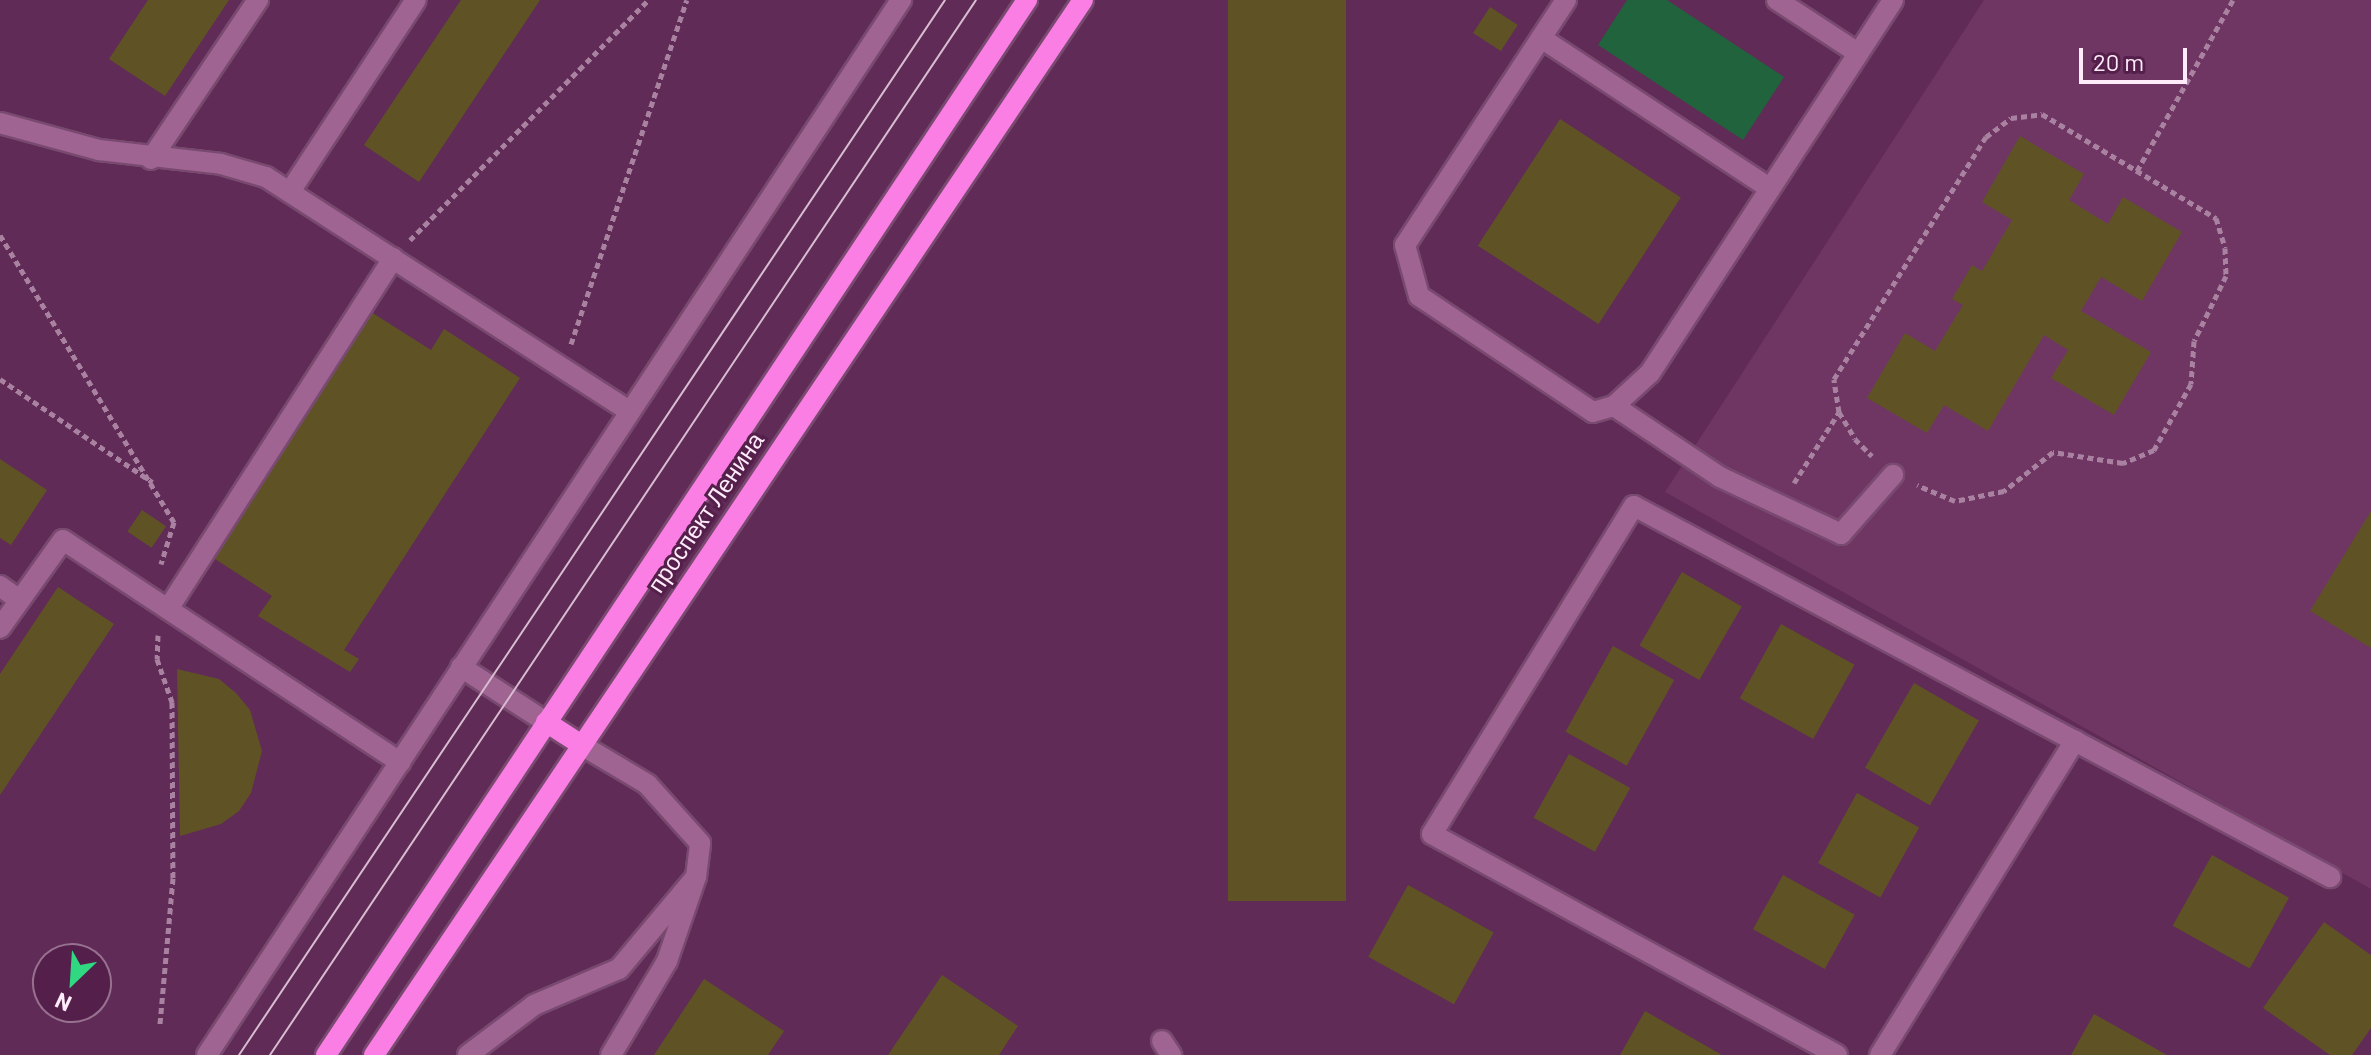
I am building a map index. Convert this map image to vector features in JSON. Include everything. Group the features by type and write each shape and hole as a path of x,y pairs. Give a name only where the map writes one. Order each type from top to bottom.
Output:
{"main road":[{"name":"проспект Ленина","path":"326,1055 1027,0"},
{"name":"проспект Ленина","path":"374,1055 580,744 1083,0"},
{"path":"546,722 580,744"}],"street":[{"path":"151,159 258,0"},
{"path":"291,190 416,0"},
{"path":"207,1055 628,410 901,0"},
{"path":"1566,0 1405,245 1419,296 1593,412 1614,406 1650,373 1768,187 1893,0"},
{"path":"1777,0 1858,53"},
{"path":"1541,38 1768,187"},
{"path":"0,123 48,139 151,159 241,168 291,190 628,410"},
{"path":"160,604 393,258"},
{"path":"1614,406 1720,477 1841,534 1893,475"},
{"path":"1837,1055 1432,834 1634,506 2330,877"},
{"path":"0,628 63,540 400,762"},
{"path":"0,586 19,600"},
{"path":"461,667 546,722"},
{"path":"1880,1055 2075,741"},
{"path":"580,744 647,784 700,843 696,877 667,961 611,1055"},
{"path":"468,1055 534,1005 619,969 696,877"}],"path":[{"path":"393,258 648,0"},
{"path":"563,368 687,0"},
{"path":"2137,171 2233,0"},
{"path":"2042,114 2216,218 2225,248 2226,276 2194,341 2191,384 2154,450 2123,463 2053,452 2004,491 1955,501 1893,475 1855,439 1839,412 1834,379 1986,137 2011,118 2042,114"},
{"path":"0,235 174,522 158,622 157,659 172,702 173,878 160,1024"},
{"path":"0,379 153,483"},
{"path":"1781,504 1839,412"}],"shaded area":[{"path":"1984,0 2371,0 2371,889 1665,492"}],"green space":[{"path":"1627,0 1667,0 1784,77 1743,140 1598,45"}],"building":[{"path":"148,0 229,0 165,96 109,59"},
{"path":"461,0 540,0 419,182 364,145"},
{"path":"1228,0 1346,0 1346,901 1228,901"},
{"path":"1490,7 1518,25 1501,51 1473,33"},
{"path":"1560,119 1681,197 1599,324 1478,246"},
{"path":"2020,136 2084,174 2069,200 2108,224 2123,197 2182,232 2142,301 2101,277 2081,311 2151,352 2114,415 2051,378 2068,350 2044,335 1988,431 1944,405 1927,433 1867,398 1905,333 1935,351 1963,305 1952,299 1972,265 1982,271 2012,220 1982,202"},
{"path":"371,312 431,350 444,329 520,378 344,650 359,659 350,672 258,616 272,596 212,557"},
{"path":"0,459 47,490 11,545 0,538"},
{"path":"142,510 166,526 152,548 127,532"},
{"path":"2371,511 2371,648 2310,611"},
{"path":"1682,572 1742,606 1699,680 1640,646"},
{"path":"58,587 114,624 0,795 0,674"},
{"path":"1781,624 1854,665 1813,739 1740,698"},
{"path":"1613,646 1674,680 1627,766 1565,732"},
{"path":"177,669 219,679 236,693 250,710 262,751 251,793 239,811 221,824 180,836"},
{"path":"1914,683 1979,720 1930,805 1865,768"},
{"path":"1569,754 1630,788 1595,852 1534,818"},
{"path":"1857,793 1919,827 1880,897 1818,863"},
{"path":"2212,855 2289,898 2250,969 2173,926"},
{"path":"1783,875 1855,915 1825,969 1753,929"},
{"path":"1408,885 1494,933 1454,1004 1368,957"},
{"path":"2324,922 2371,955 2371,1028 2352,1055 2330,1055 2263,1008"},
{"path":"942,975 1018,1026 999,1055 888,1055"},
{"path":"704,979 784,1031 768,1055 654,1055"},
{"path":"1645,1011 1722,1055 1620,1055"},
{"path":"2094,1014 2167,1055 2071,1055"}],"tram line":[{"path":"239,1055 945,0"},
{"path":"270,1055 976,0"}]}
